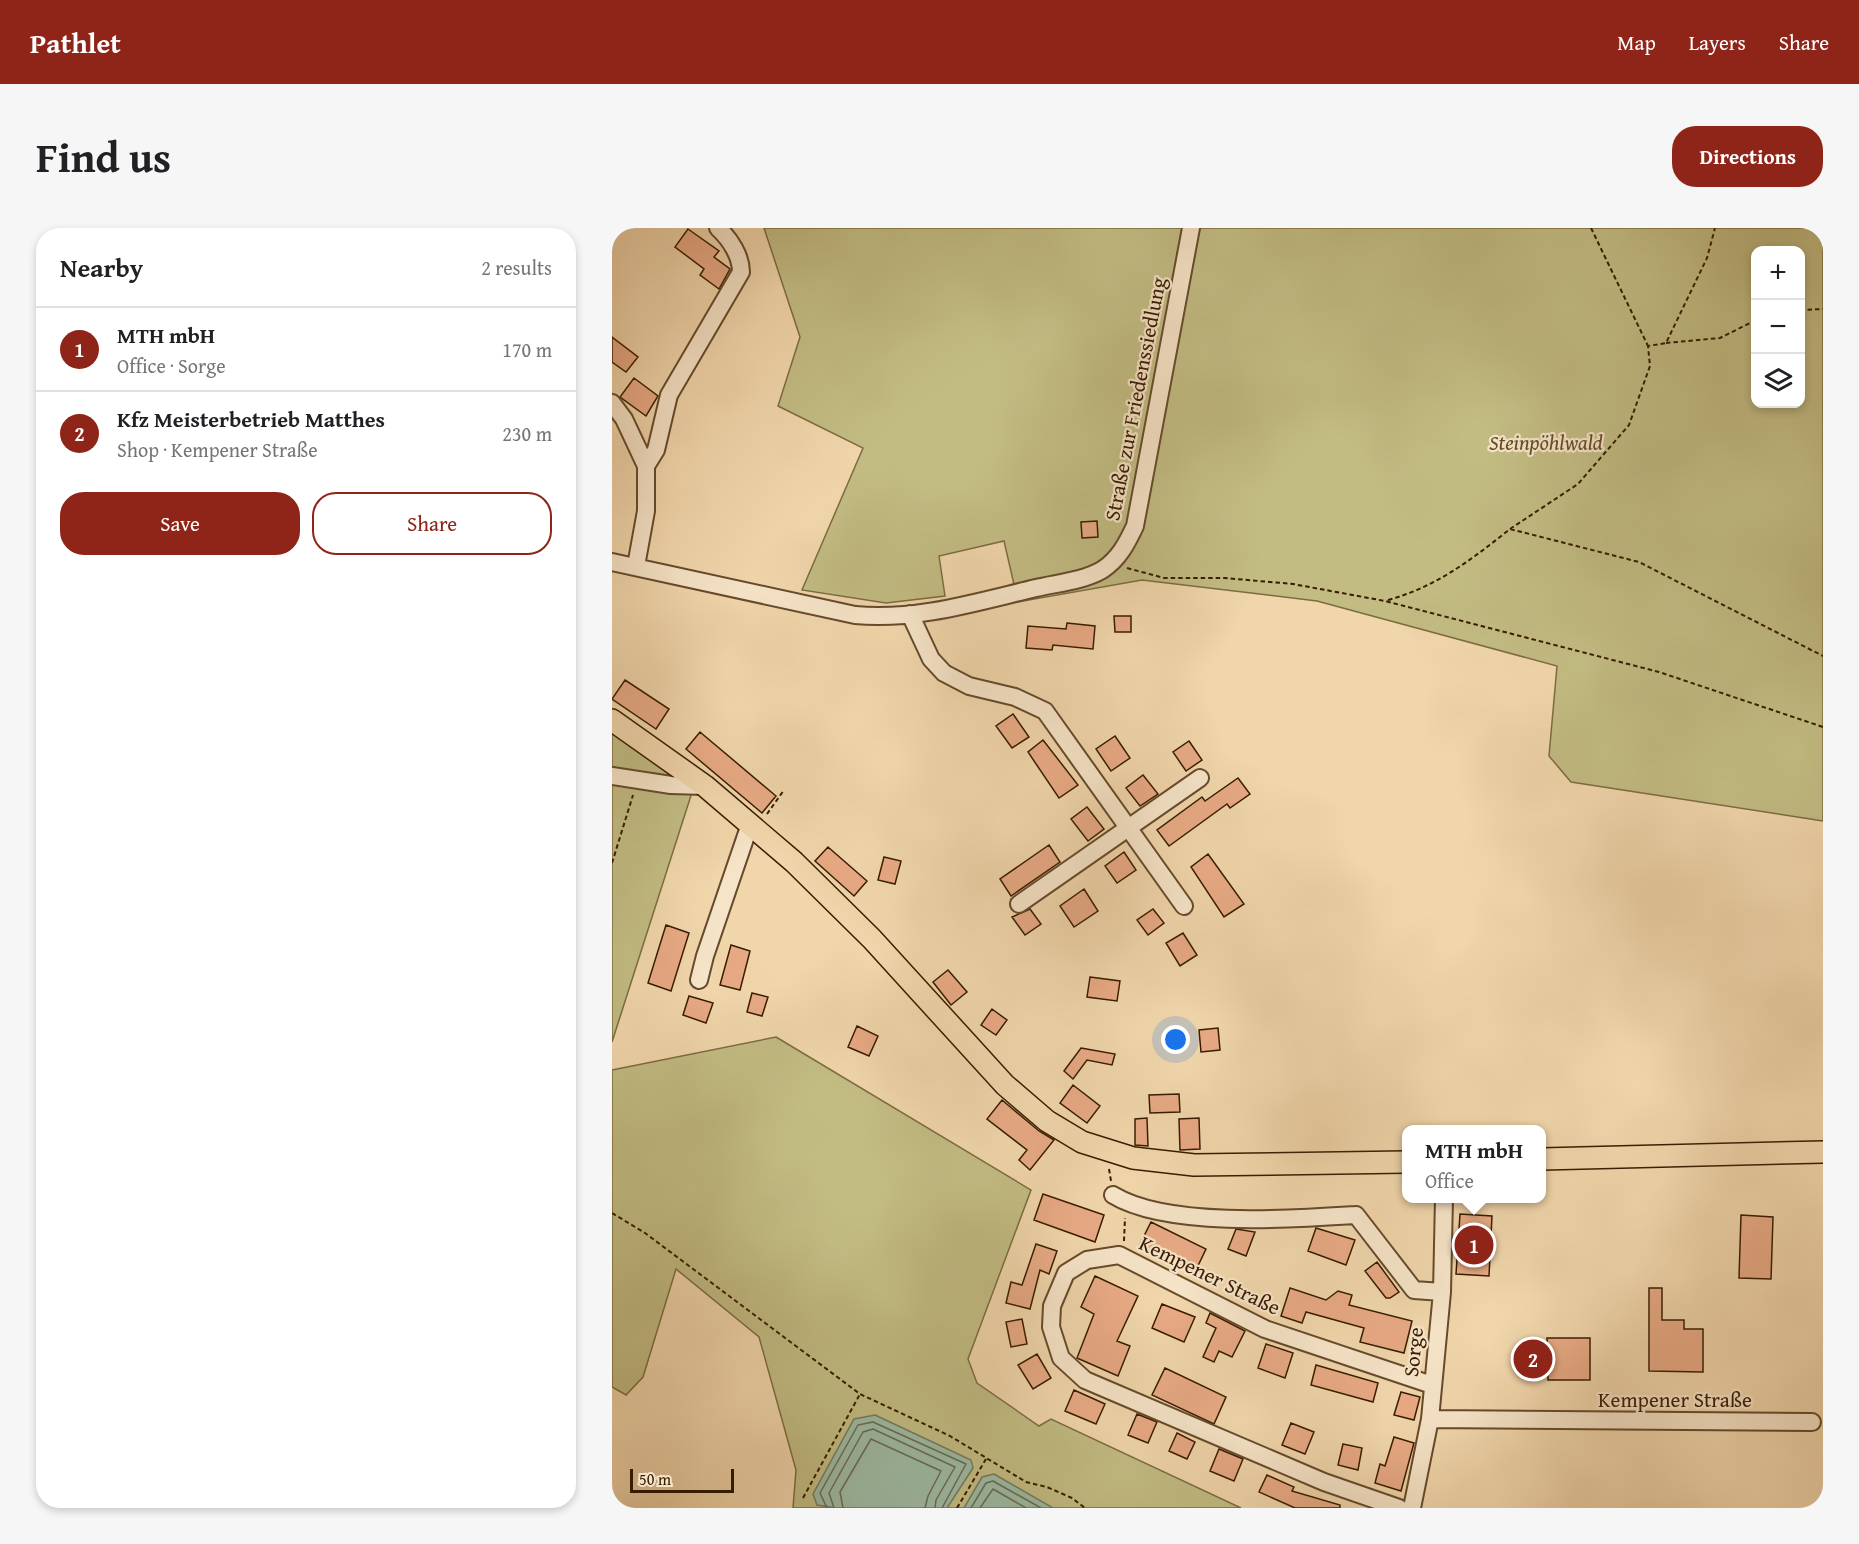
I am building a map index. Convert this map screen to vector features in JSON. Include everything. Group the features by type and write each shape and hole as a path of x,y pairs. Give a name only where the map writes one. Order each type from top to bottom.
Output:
{"main road":[{"path":"612,720 705,786 754,826 857,922 1024,1104 1082,1142 1107,1151 1159,1162 1194,1165 1402,1162"},
{"path":"1546,1159 1823,1152"}],"street":[{"path":"646,466 656,450 669,395 741,272 734,248 718,228"},
{"name":"Straße zur Friedenssiedlung","path":"612,562 855,615 882,618 1080,578 1111,564 1124,549 1135,526 1191,228"},
{"path":"612,403 624,419 646,466 646,511 636,566"},
{"path":"910,614 931,659 944,672 969,686 1016,697 1045,711 1184,906"},
{"path":"612,776 638,778 671,785 705,786"},
{"path":"1019,904 1200,777"},
{"path":"699,980 705,956 754,826"},
{"name":"Kempener Straße","path":"1119,1199 1181,1215 1282,1220 1356,1215 1414,1290 1442,1292"},
{"name":"Sorge","path":"1412,1508 1430,1419 1442,1292 1444,1203"},
{"name":"Kempener Straße","path":"1399,1508 1324,1482 1085,1380 1061,1358 1051,1327 1052,1306 1066,1273 1087,1260 1119,1255 1264,1329 1432,1385"},
{"name":"Kempener Straße","path":"1430,1419 1812,1422"}],"path":[{"path":"1385,601 1418,592 1470,560 1510,529 1578,484 1629,425 1650,366 1648,346 1591,228"},
{"path":"1666,343 1707,258 1715,228"},
{"path":"1805,310 1823,309"},
{"path":"1648,346 1720,338 1751,322"},
{"path":"1510,529 1639,562 1823,656"},
{"path":"1111,564 1164,578 1225,579 1293,584 1385,601 1659,672 1823,727"},
{"path":"612,864 638,778"},
{"path":"754,826 784,790"},
{"path":"1107,1151 1126,1235 1119,1255"},
{"path":"612,1213 645,1233 860,1394 950,1436 1026,1482 1047,1487 1072,1498 1085,1508"},
{"path":"803,1498 860,1394"},
{"path":"957,1508 986,1459"}],"green space":[{"name":"Steinpöhlwald","path":"764,228 1823,228 1823,821 1571,782 1549,756 1557,666 1317,601 1142,580 1018,602 1004,541 939,556 945,596 886,603 802,590 863,448 778,406 800,337"},
{"path":"612,732 694,786 612,1042"},
{"path":"776,1037 1031,1190 968,1359 977,1383 1039,1426 1051,1419 1241,1508 793,1508 796,1470 759,1337 676,1269 643,1377 626,1395 612,1387 612,1070"}],"water":[{"path":"875,1415 971,1460 973,1468 947,1508 836,1508 817,1505 813,1494 854,1419"},
{"path":"994,1474 1053,1508 964,1508 982,1477"}],"building":[{"path":"688,229 719,251 714,257 730,269 719,289 700,275 704,269 675,247"},
{"path":"612,337 638,357 626,372 612,362"},
{"path":"634,378 658,396 646,416 620,397"},
{"path":"1097,521 1098,537 1082,538 1081,522"},
{"path":"1114,616 1131,616 1131,632 1115,632"},
{"path":"1067,623 1095,626 1093,649 1053,645 1052,650 1026,648 1028,626 1066,629"},
{"path":"625,680 669,709 656,729 612,699"},
{"path":"1013,714 1029,737 1012,748 996,726"},
{"path":"700,732 776,796 762,813 686,749"},
{"path":"1115,736 1130,758 1111,771 1096,749"},
{"path":"1043,740 1078,785 1059,798 1028,752"},
{"path":"1189,741 1202,760 1186,771 1173,752"},
{"path":"1143,775 1158,794 1140,806 1126,788"},
{"path":"1238,778 1250,794 1230,808 1227,804 1169,846 1157,830 1202,797 1205,801"},
{"path":"1087,807 1104,829 1088,841 1071,819"},
{"path":"1049,845 1060,862 1011,896 1000,879"},
{"path":"828,847 867,881 854,896 815,861"},
{"path":"1124,852 1136,870 1117,883 1105,866"},
{"path":"1208,854 1244,904 1224,917 1191,867"},
{"path":"884,857 901,861 895,884 878,880"},
{"path":"1084,889 1098,911 1074,927 1060,906"},
{"path":"1030,909 1041,924 1025,935 1012,917"},
{"path":"1153,909 1164,923 1148,935 1137,920"},
{"path":"666,925 689,933 671,991 648,983"},
{"path":"1183,933 1197,955 1180,966 1166,943"},
{"path":"731,945 750,951 740,990 720,985"},
{"path":"948,970 967,992 951,1005 933,982"},
{"path":"1090,977 1120,981 1117,1001 1087,997"},
{"path":"752,993 768,997 762,1016 747,1012"},
{"path":"689,996 713,1003 706,1023 683,1015"},
{"path":"992,1009 1007,1020 996,1035 981,1025"},
{"path":"857,1026 878,1036 869,1056 848,1047"},
{"path":"1218,1028 1220,1050 1201,1052 1199,1030"},
{"path":"1081,1048 1115,1054 1112,1065 1087,1060 1073,1079 1064,1071"},
{"path":"1073,1085 1100,1106 1087,1123 1060,1103"},
{"path":"1179,1094 1180,1112 1150,1113 1149,1095"},
{"path":"1002,1100 1039,1131 1054,1140 1030,1170 1019,1160 1027,1150 987,1119"},
{"path":"1147,1118 1148,1146 1135,1145 1135,1119"},
{"path":"1199,1118 1200,1149 1180,1150 1179,1119"},
{"path":"1043,1194 1104,1215 1095,1242 1034,1220"},
{"path":"1460,1214 1492,1216 1489,1276 1456,1274"},
{"path":"1741,1215 1773,1217 1771,1279 1739,1278"},
{"path":"1151,1222 1206,1249 1195,1272 1139,1246"},
{"path":"1316,1228 1355,1240 1346,1265 1308,1251"},
{"path":"1236,1229 1255,1232 1246,1256 1228,1249"},
{"path":"1036,1244 1057,1251 1049,1274 1040,1270 1030,1309 1006,1303 1011,1282 1022,1285"},
{"path":"1377,1262 1399,1292 1390,1298 1386,1298 1365,1271"},
{"path":"1095,1276 1138,1296 1117,1341 1130,1346 1118,1376 1077,1358 1094,1314 1081,1307"},
{"path":"1290,1288 1326,1300 1338,1291 1352,1295 1349,1305 1412,1321 1404,1353 1360,1342 1364,1328 1306,1312 1302,1323 1281,1316"},
{"path":"1649,1288 1662,1288 1662,1320 1684,1320 1684,1329 1703,1329 1703,1372 1649,1371"},
{"path":"1162,1304 1195,1317 1184,1342 1152,1328"},
{"path":"1210,1313 1245,1331 1232,1357 1219,1351 1214,1362 1203,1357 1216,1328 1206,1323"},
{"path":"1022,1319 1027,1344 1011,1347 1006,1322"},
{"path":"1547,1338 1590,1338 1590,1380 1548,1380"},
{"path":"1266,1344 1293,1353 1285,1378 1258,1368"},
{"path":"1037,1354 1051,1378 1033,1389 1018,1365"},
{"path":"1316,1365 1378,1383 1373,1402 1311,1385"},
{"path":"1165,1368 1226,1397 1214,1424 1152,1395"},
{"path":"1074,1390 1105,1404 1096,1424 1065,1411"},
{"path":"1401,1392 1420,1397 1414,1420 1394,1415"},
{"path":"1137,1414 1157,1422 1148,1443 1128,1435"},
{"path":"1291,1423 1314,1432 1305,1454 1282,1445"},
{"path":"1177,1433 1195,1442 1187,1459 1169,1451"},
{"path":"1394,1437 1414,1443 1401,1491 1375,1483 1380,1464 1385,1466"},
{"path":"1343,1444 1362,1448 1358,1470 1338,1465"},
{"path":"1219,1449 1243,1459 1234,1481 1210,1471"},
{"path":"1267,1475 1294,1487 1292,1491 1340,1505 1340,1508 1295,1508 1259,1492"}],"place":[{"name":"MTH mbH","path":"1474,1245"},
{"name":"Kfz Meisterbetrieb Matthes","path":"1533,1359"}]}
